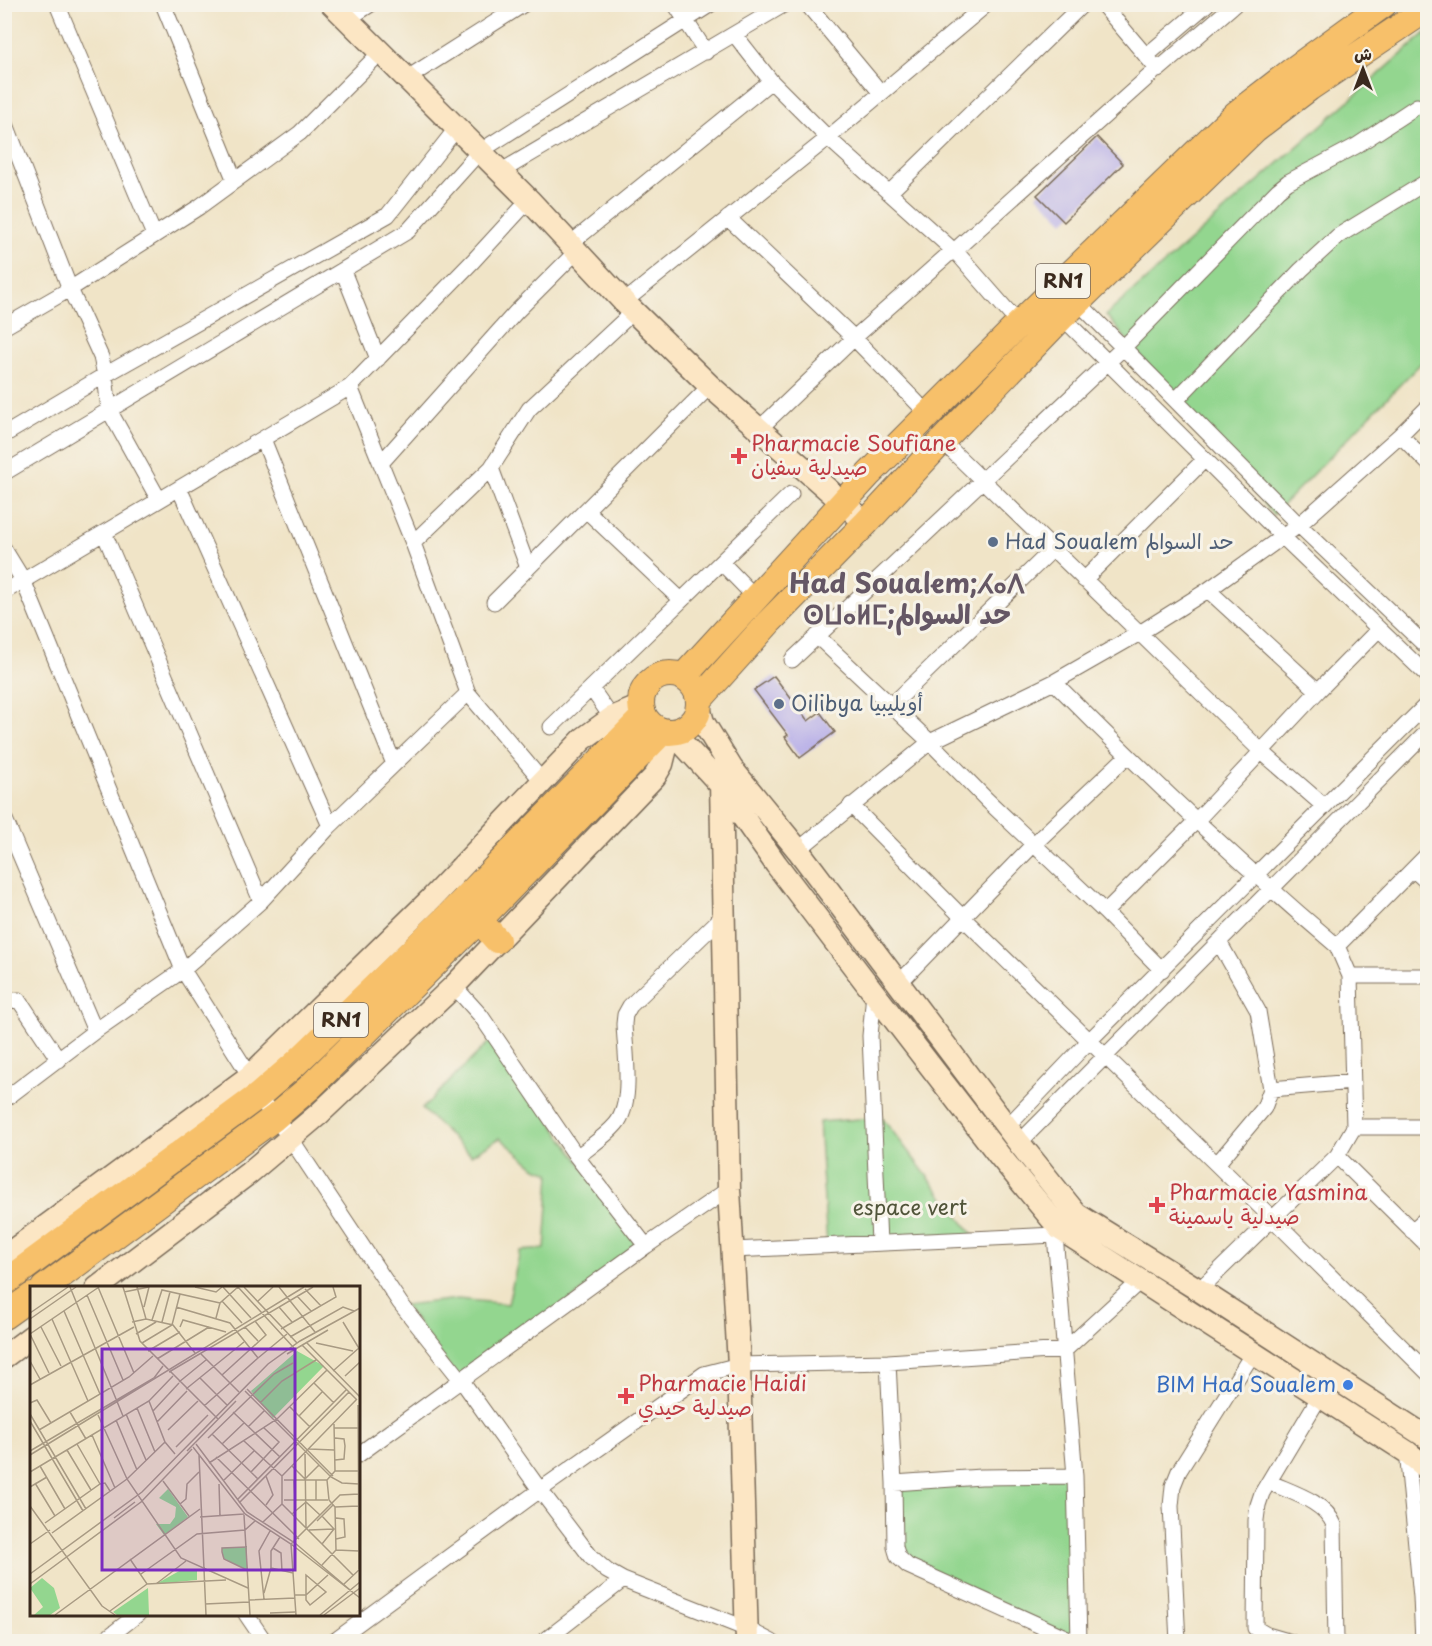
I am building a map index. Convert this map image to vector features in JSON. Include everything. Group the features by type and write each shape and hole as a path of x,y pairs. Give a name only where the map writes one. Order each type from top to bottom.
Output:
{"main road":[{"name":"RN1","path":"658,723 641,696 645,686 662,674 683,676 842,503 1018,324 1236,114 1384,4"},
{"name":"RN1","path":"4,1283 254,1086 296,1063 448,916 658,723 690,724 699,704 769,622 1070,310 1255,129 1308,88 1428,8"},
{"path":"683,676 694,686 699,704"},
{"name":"RN1","path":"45,1286 274,1118 309,1088 479,920 658,723"},
{"path":"479,920 497,940"},
{"path":"4,1316 30,1297"}],"street":[{"path":"57,4 154,236"},
{"path":"163,4 235,181"},
{"path":"339,12 371,4"},
{"path":"406,78 524,4"},
{"path":"675,4 705,52"},
{"path":"4,473 408,231 479,152 711,4"},
{"path":"500,172 785,4"},
{"path":"807,4 881,93"},
{"path":"413,543 491,468 529,409 629,306 728,218 828,138 987,4"},
{"path":"890,192 1083,4"},
{"path":"1102,4 1157,70"},
{"path":"1146,56 1207,4"},
{"path":"759,429 854,338 949,253 1235,4"},
{"path":"339,12 529,200 629,306 710,386 866,523"},
{"path":"735,35 771,81 828,138 954,251 1018,324"},
{"path":"4,327 70,289 199,207 300,134 380,53"},
{"path":"381,463 573,248 771,81"},
{"path":"792,660 1123,348 1278,190 1288,182 1356,146 1417,106"},
{"path":"4,119 70,289 101,357 109,410 159,500"},
{"path":"4,435 388,214 456,129"},
{"path":"1176,400 1301,270 1338,236 1428,181"},
{"path":"4,592 350,387 529,200"},
{"path":"728,218 854,338 929,415"},
{"path":"343,271 378,359"},
{"path":"1070,310 1123,348 1299,525 1428,648"},
{"path":"1070,310 1107,362 1283,537 1428,676"},
{"path":"494,602 710,386"},
{"path":"350,387 413,543 468,693 543,782"},
{"path":"798,850 930,742 1054,682 1138,634 1208,590 1299,525 1428,407"},
{"path":"1400,435 1428,463"},
{"path":"263,439 394,764"},
{"path":"942,441 1138,634 1262,752 1324,806"},
{"path":"1084,580 1205,459"},
{"path":"491,468 528,568"},
{"path":"179,488 330,826"},
{"path":"551,727 791,494"},
{"path":"586,510 681,600"},
{"path":"104,533 261,901"},
{"path":"4,549 23,580 183,970 274,1118 291,1139 400,1303 462,1382 591,1557 607,1571 623,1580 747,1635 772,1641"},
{"path":"892,705 1053,549"},
{"path":"721,562 756,598"},
{"path":"1208,590 1318,692"},
{"path":"1105,912 1197,820 1379,629"},
{"path":"817,636 892,705 1162,970"},
{"path":"1054,682 1127,756 1255,876 1338,946 1350,975 1354,1127 1336,1156 1198,1290"},
{"path":"591,688 612,718"},
{"path":"4,1100 94,1031 183,970 261,901 330,826 468,693"},
{"path":"1013,1135 1090,1040 1428,703"},
{"path":"699,704 703,722 725,776 776,864 999,1155 1064,1226 1140,1281 1320,1396 1421,1450"},
{"path":"4,1257 254,1086 584,739 612,718 658,723 725,776 798,850 1013,1135 1064,1226 1065,1350 1075,1476 1078,1641 908,1566 898,1557 895,1547 888,1362"},
{"path":"97,1286 291,1139 454,986 655,776 662,764 658,723"},
{"path":"1013,1135 1106,1055 1428,731"},
{"path":"899,983 1033,845 1127,756"},
{"path":"725,776 724,915 729,1189 739,1365 747,1635"},
{"path":"851,805 963,918 1106,1055 1428,1373"},
{"path":"4,817 94,1031"},
{"path":"1338,946 1428,854"},
{"path":"1413,869 1428,883"},
{"path":"577,1157 616,1125 622,1116 627,1092 624,1024 625,1015 630,1006 724,915"},
{"path":"1216,1164 1264,1108 1271,1089 1258,1011 1219,942"},
{"path":"1350,975 1428,975"},
{"path":"454,986 481,1016 577,1157 645,1246"},
{"path":"874,993 870,1036 879,1243"},
{"path":"4,1001 19,1000 58,1060"},
{"path":"1271,1089 1353,1082"},
{"path":"1354,1127 1428,1127"},
{"path":"1336,1156 1428,1246"},
{"path":"360,1454 462,1382 645,1246 729,1189"},
{"path":"1412,1231 1428,1217"},
{"path":"732,1250 879,1243 1064,1226 1198,1290 1421,1450"},
{"path":"333,1641 691,1382 716,1370 739,1365 888,1362 1065,1350 1140,1281"},
{"path":"4,1357 30,1338"},
{"path":"1178,1641 1171,1506 1173,1486 1189,1455 1253,1353"},
{"path":"1291,1641 1268,1635 1253,1635 1258,1505 1269,1482 1320,1396"},
{"path":"1421,1450 1423,1641"},
{"path":"894,1483 981,1477 1075,1476"},
{"path":"1269,1482 1321,1507 1334,1525 1336,1641"},
{"path":"543,1641 623,1580"},
{"path":"102,1641 135,1616"},
{"path":"247,1616 265,1641"}],"green space":[{"path":"1427,32 1427,357 1273,515 1106,315"},
{"path":"492,1039 641,1248 460,1381 404,1305 458,1299 508,1304 520,1251 545,1249 550,1173 536,1168 500,1138 471,1155 422,1109"},
{"name":"espace vert","path":"873,1106 976,1239 827,1246 819,1122 873,1118"},
{"path":"1075,1476 1079,1641 898,1557 894,1483"}],"building":[{"path":"1097,137 1123,164 1064,222 1037,195"},
{"path":"774,676 808,721 820,712 835,732 800,758 785,737 788,735 754,690"}],"place":[{"name":"Pharmacie Soufiane صيدلية سفيان","path":"739,456"},
{"name":"Had Soualem حد السوالم","path":"993,542"},
{"name":"Oilibya أويليبيا","path":"779,704"},
{"name":"Pharmacie Yasmina صيدلية ياسمينة","path":"1157,1205"},
{"name":"BIM Had Soualem","path":"1348,1385"},
{"name":"Pharmacie Haidi صيدلية حيدي","path":"626,1396"}],"district":[{"name":"Had Soualem;ⵃⴰⴷ ⵙⵡⴰⵍⵎ;حد السوالم","path":"907,600"}]}
